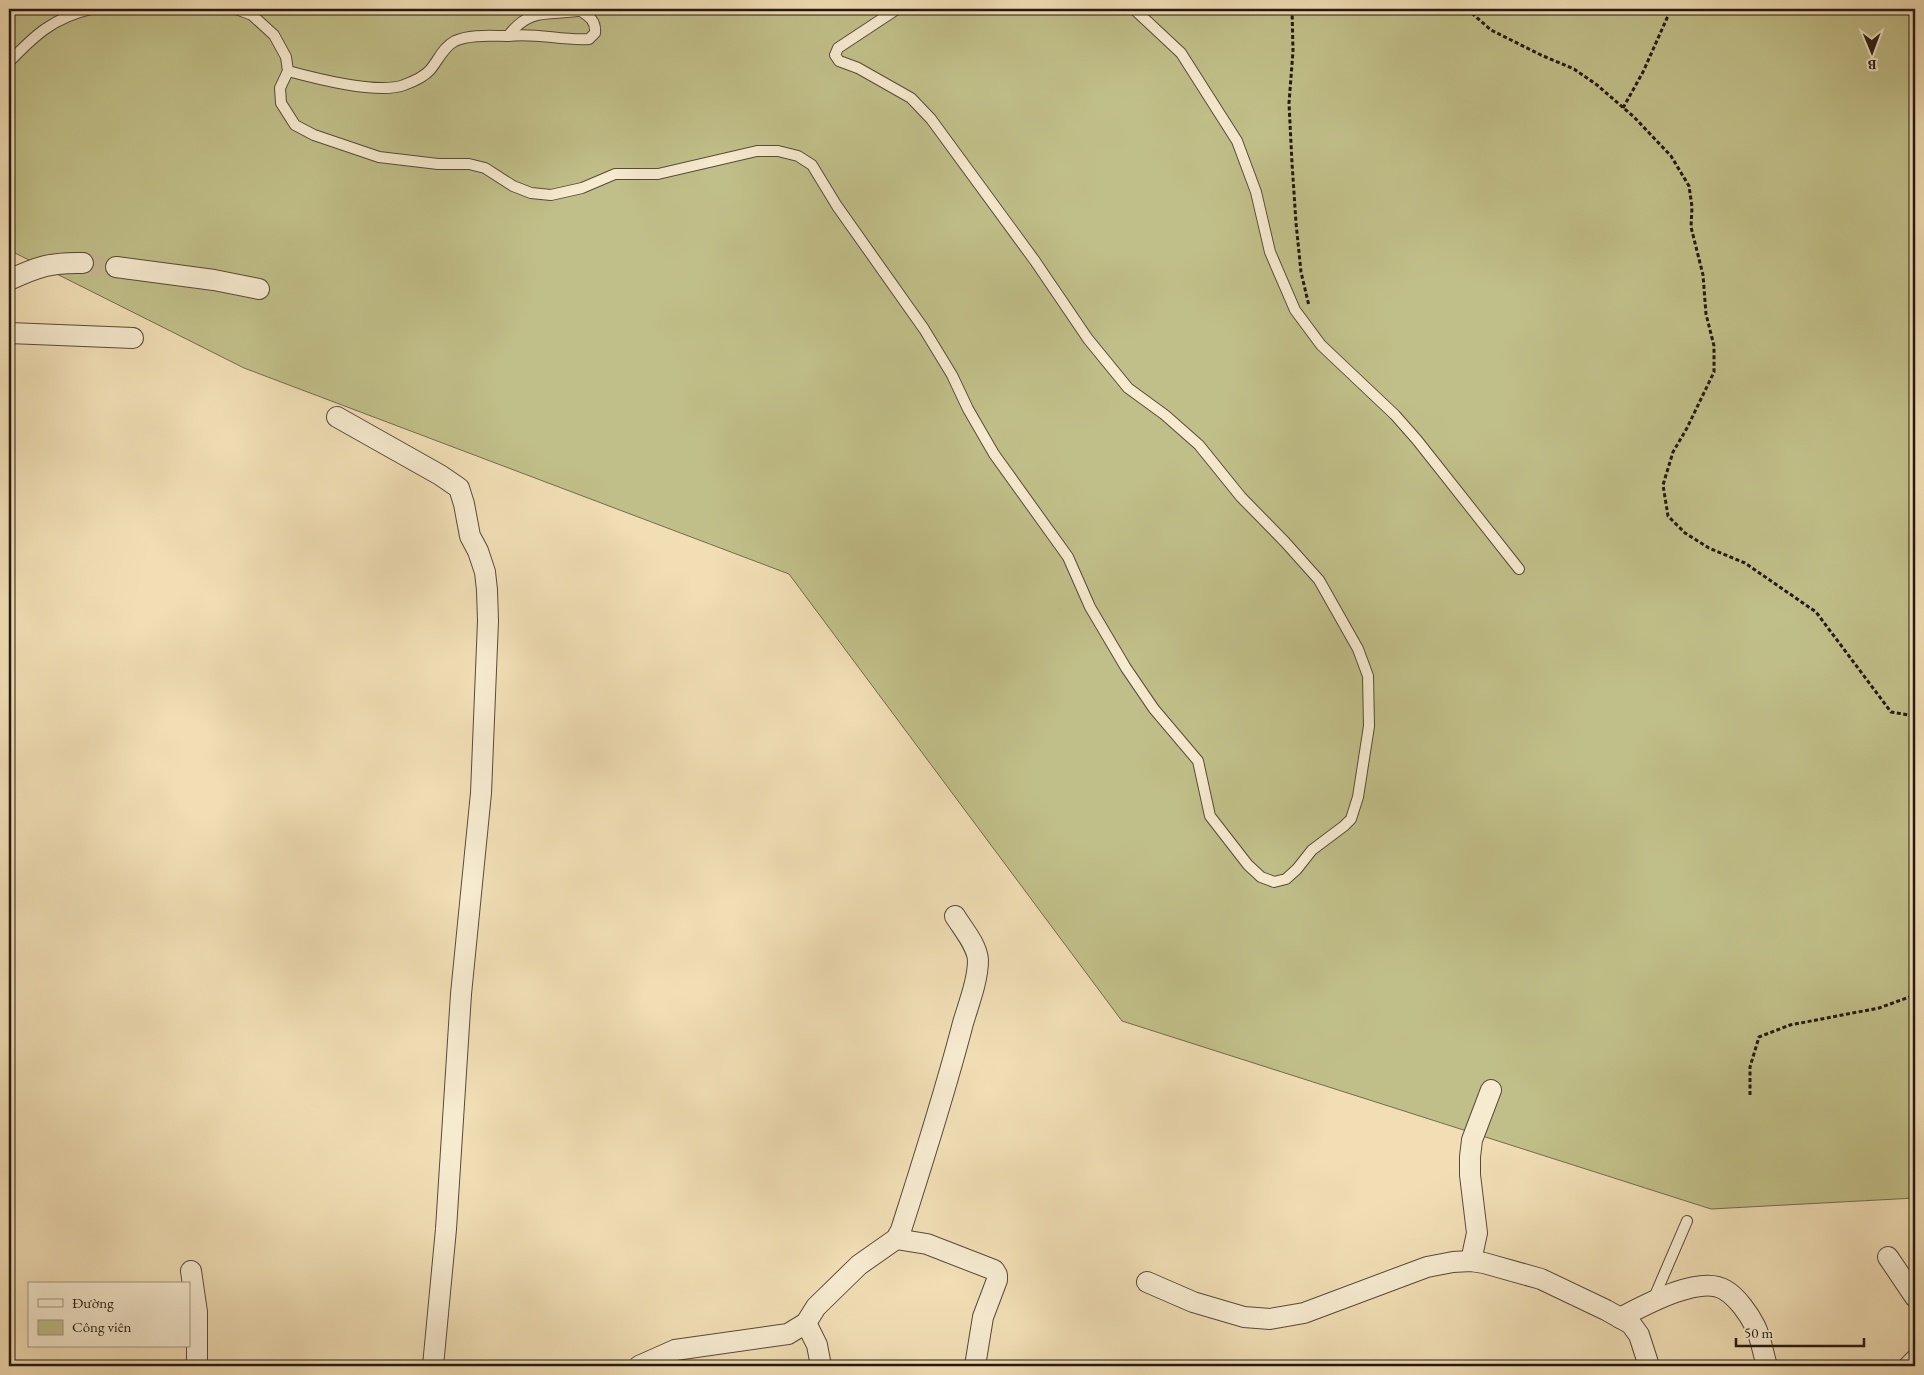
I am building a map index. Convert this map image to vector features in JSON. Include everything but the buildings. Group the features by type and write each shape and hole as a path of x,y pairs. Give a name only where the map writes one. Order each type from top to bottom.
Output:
{"street":[{"path":"9,280 32,269 60,262 82,263"},
{"path":"116,267 214,280 259,289"},
{"path":"9,333 133,338"},
{"path":"337,417 440,475 459,488 470,536 485,572 487,590 488,621 481,793 460,994 446,1229 433,1366"},
{"path":"639,1366 674,1350 788,1334 806,1323 816,1307 859,1266 896,1239 901,1230 925,1155 977,971 978,958 975,949 956,916"},
{"path":"1471,1261 1478,1233 1470,1175 1470,1157 1472,1140 1491,1090"},
{"path":"896,1239 928,1244 994,1270 997,1280 988,1299 983,1317 975,1366"},
{"path":"1888,1257 1915,1297"},
{"path":"1147,1282 1193,1302 1244,1317 1270,1319 1304,1314 1427,1267 1471,1261 1541,1279 1631,1324 1639,1335 1649,1366"},
{"path":"191,1271 198,1312 197,1366"},
{"path":"1620,1318 1653,1301 1694,1287 1712,1286 1725,1290 1743,1308 1755,1326 1767,1366"},
{"path":"806,1323 817,1346 820,1366"},
{"path":"1909,1366 1915,1360"}],"lane":[{"path":"9,62 39,32 70,14 91,9"},
{"path":"236,9 252,15 274,35 286,57 288,71 280,88 281,103 295,125 379,157 438,164 469,164 485,168 513,186 532,193 551,195 582,188 615,174 658,174 757,151 778,150 798,156 812,165 837,206 924,329 952,375 968,409 994,454 1068,557 1090,607 1126,668 1154,709 1198,761 1210,816 1260,878 1274,882 1286,879 1297,869 1312,850 1351,819 1358,797 1368,726 1368,676 1358,649 1314,574 1241,497 1199,445 1165,415 1128,388 1088,339 1035,261 931,119 911,98 858,68 839,60 835,55 838,48 897,9"},
{"path":"1134,9 1181,54 1237,141 1256,192 1270,252 1296,310 1321,345 1395,415 1519,569"},
{"path":"288,71 358,85 387,88 402,86 429,71 446,48 455,41 484,36 508,36 521,34 562,39 589,39 595,33 595,26 585,10 531,16 517,24 508,36"},
{"path":"1653,1301 1687,1221"}],"path":[{"path":"1292,9 1293,52 1289,103 1296,223 1302,272 1311,311"},
{"path":"1467,9 1491,30 1540,55 1574,69 1597,85 1671,156 1689,186 1692,207 1690,227 1702,275 1706,314 1714,346 1714,372 1673,452 1663,485 1668,516 1685,534 1709,548 1745,563 1816,612 1891,712 1915,716"},
{"path":"1623,108 1643,72 1671,9"},
{"path":"1750,1094 1750,1067 1759,1038 1790,1025 1879,1008 1915,995"}],"green space":[{"path":"9,9 1915,9 1915,1198 1711,1209 1122,1021 789,574 244,368 9,250"}],"tunnel":[{"path":"83,263 116,267"}]}
